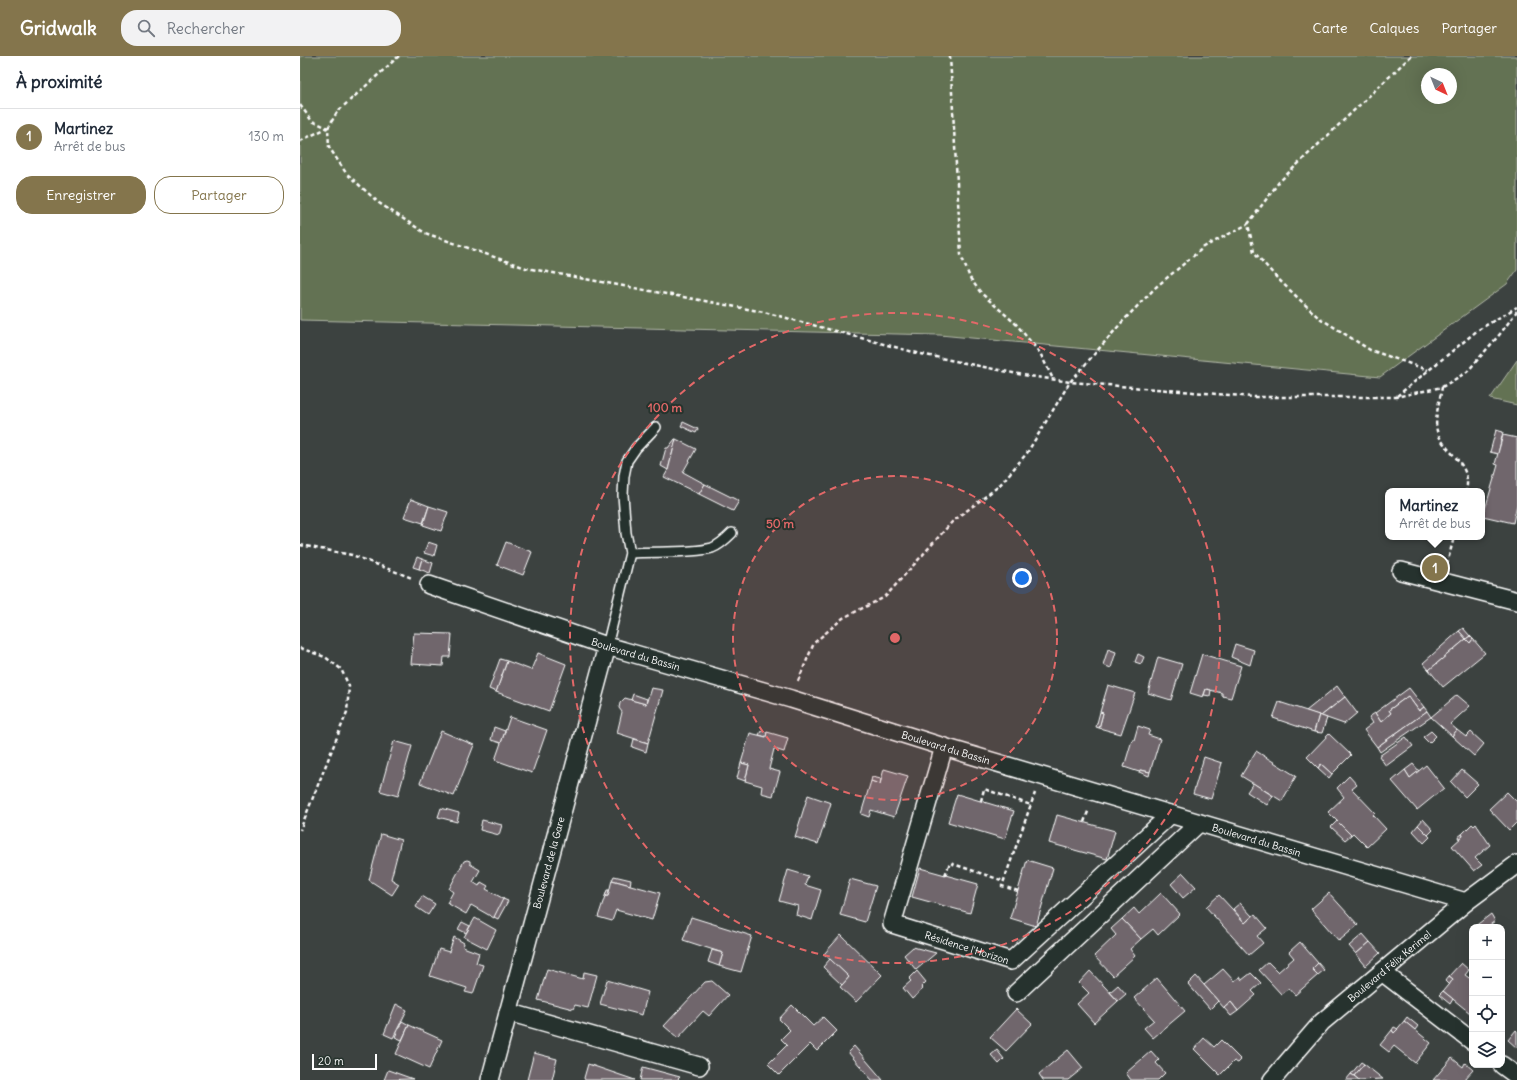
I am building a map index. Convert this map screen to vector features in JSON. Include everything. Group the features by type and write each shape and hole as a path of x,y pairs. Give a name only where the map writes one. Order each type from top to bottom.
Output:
{"street":[{"path":"1401,571 1517,601"},
{"name":"Boulevard du Bassin","path":"429,584 607,646 791,699 944,747 1466,902"},
{"name":"Boulevard de la Gare","path":"490,1080 607,646"},
{"name":"Résidence l'Horizon","path":"944,747 892,924 1011,961 1171,814"},
{"path":"1016,993 1199,823"},
{"name":"Boulevard Félix Kerimel","path":"1272,1080 1322,1022 1466,902 1517,864"},
{"path":"1382,972 1469,1039"},
{"path":"508,1012 699,1066"},
{"path":"1505,1066 1517,1076"}],"lane":[{"path":"607,646 630,553 624,511 627,461 636,448 656,427"},
{"path":"630,553 686,551 712,548 724,541 732,533"}],"path":[{"path":"399,56 337,112 328,128 329,147 346,173 379,203 425,232 526,268 764,312 921,354 1053,380 1254,397 1396,396 1442,387 1467,372 1500,334 1517,311"},
{"path":"950,56 961,255 970,278 981,293 1016,324 1040,354 1053,380"},
{"path":"791,699 814,643 842,618 885,597 952,522 999,486 1027,453 1070,382 1123,321 1156,287 1204,247 1248,224 1278,182 1411,56"},
{"path":"300,105 312,121 328,128"},
{"path":"300,141 328,128"},
{"path":"1248,224 1254,252 1276,277 1318,317 1370,350 1428,370"},
{"path":"1396,396 1478,330 1517,307"},
{"path":"1442,387 1437,429 1440,438 1455,454 1463,467 1467,480 1466,488"},
{"path":"1443,582 1453,540"},
{"path":"300,545 352,555 429,584"},
{"path":"300,648 326,657 341,669 349,686 347,712 300,830"},
{"path":"1018,891 1002,886 1041,776"},
{"path":"981,801 984,789 1031,805"},
{"path":"945,875 950,863 1004,881"}],"green space":[{"path":"300,56 1517,56 1517,270 1507,284 1380,377 940,335 300,320"},
{"path":"1517,360 1517,405 1490,399"}],"building":[{"path":"683,422 698,429 696,433 681,426"},
{"path":"1496,430 1503,432 1498,454 1490,452"},
{"path":"1503,435 1517,438 1517,504 1513,523 1485,516 1485,509 1498,465 1495,464"},
{"path":"675,439 668,470 661,466 666,448 668,448"},
{"path":"676,439 696,449 683,472 705,484 699,494 664,477 668,470"},
{"path":"705,484 739,501 733,511 699,494"},
{"path":"411,499 429,506 423,523 404,517"},
{"path":"429,506 448,512 441,531 423,525"},
{"path":"428,542 437,545 434,556 424,553"},
{"path":"506,542 532,552 523,575 497,565"},
{"path":"417,557 422,559 419,569 413,567"},
{"path":"422,559 433,563 430,573 419,569"},
{"path":"1463,628 1470,636 1466,639 1459,631"},
{"path":"1459,631 1466,639 1429,670 1423,663"},
{"path":"414,633 452,634 450,657 444,657 443,666 411,664"},
{"path":"1470,636 1473,639 1470,643 1466,639"},
{"path":"1466,639 1470,643 1473,639 1485,653 1443,687 1429,670"},
{"path":"1235,644 1254,650 1250,665 1231,657"},
{"path":"1108,649 1116,652 1111,668 1103,665"},
{"path":"538,653 566,664 549,711 496,692 507,661 531,670"},
{"path":"1138,654 1144,657 1141,664 1135,662"},
{"path":"1202,654 1241,666 1231,698 1222,696 1222,693 1206,689 1203,697 1190,693"},
{"path":"1158,657 1182,664 1171,700 1148,693"},
{"path":"500,659 507,661 496,692 489,689"},
{"path":"1108,685 1135,693 1121,734 1099,728 1103,713 1100,712"},
{"path":"1337,686 1345,697 1321,716 1306,711"},
{"path":"651,688 663,690 648,743 617,733 622,712 619,708 620,703 625,698 646,704"},
{"path":"1409,688 1424,707 1419,711 1408,696 1389,710 1391,713 1381,722 1375,713"},
{"path":"1206,689 1211,690 1210,696 1204,695"},
{"path":"633,694 647,699 646,704 631,700"},
{"path":"1457,695 1470,706 1450,724 1457,730 1452,736 1431,717"},
{"path":"1408,696 1419,711 1424,707 1427,711 1377,747 1364,730 1373,723 1369,717 1375,713 1381,722 1391,713 1389,710"},
{"path":"1345,697 1357,713 1344,724 1321,716"},
{"path":"1279,702 1319,715 1314,732 1273,718"},
{"path":"1427,711 1431,717 1380,752 1377,747"},
{"path":"1100,712 1103,713 1099,728 1096,727"},
{"path":"1319,715 1327,718 1322,733 1314,732"},
{"path":"510,717 547,730 532,773 495,760"},
{"path":"1138,726 1150,730 1148,735 1160,739 1150,772 1140,770 1139,772 1124,767"},
{"path":"494,727 505,731 501,743 491,740"},
{"path":"1457,730 1466,737 1471,732 1484,744 1474,756 1452,736"},
{"path":"441,731 474,745 454,796 420,783"},
{"path":"761,731 767,732 766,737 759,735"},
{"path":"1431,731 1436,736 1429,743 1423,737"},
{"path":"767,732 788,738 784,752 774,749 769,769 780,772 773,796 761,793 762,786 745,781 749,765 741,763 750,733 766,737"},
{"path":"1329,734 1351,755 1332,774 1321,764 1318,768 1307,757"},
{"path":"1406,737 1413,746 1386,766 1379,756"},
{"path":"634,739 648,743 646,752 632,747"},
{"path":"394,741 412,746 398,796 380,791"},
{"path":"1256,751 1296,776 1282,801 1241,776"},
{"path":"1204,757 1222,763 1211,799 1193,794"},
{"path":"741,763 749,765 745,781 737,778"},
{"path":"1321,764 1332,774 1329,778 1318,768"},
{"path":"1413,764 1419,771 1410,778 1405,770"},
{"path":"1426,765 1444,788 1417,810 1392,781 1405,770 1410,778"},
{"path":"884,769 908,776 894,817 871,810 869,817 861,814 871,781 880,784"},
{"path":"1140,770 1150,772 1149,776 1139,772"},
{"path":"1462,770 1478,784 1465,797 1451,782"},
{"path":"1349,776 1357,785 1352,789 1375,813 1373,815 1386,829 1367,847 1353,833 1351,835 1328,812 1344,797 1337,788"},
{"path":"872,777 881,779 880,784 871,781"},
{"path":"1253,783 1273,796 1267,805 1247,792"},
{"path":"1507,792 1517,802 1517,822 1509,830 1489,809"},
{"path":"957,794 1014,811 1005,839 948,822"},
{"path":"808,795 831,803 818,844 795,837"},
{"path":"441,808 459,813 457,822 438,817"},
{"path":"1057,815 1115,831 1107,859 1049,843"},
{"path":"1423,819 1433,830 1428,835 1418,825"},
{"path":"482,820 502,825 499,835 480,830"},
{"path":"1337,821 1351,835 1345,840 1331,827"},
{"path":"1472,824 1474,826 1476,824 1490,845 1475,858 1482,865 1474,871 1452,846 1463,836 1462,834"},
{"path":"1418,825 1430,837 1424,843 1413,831"},
{"path":"381,834 401,840 391,879 399,884 392,895 369,880"},
{"path":"1462,834 1463,836 1459,839 1458,837"},
{"path":"1027,860 1053,868 1036,926 1010,918"},
{"path":"464,861 470,861 470,864 480,870 473,882 479,886 481,882 488,886 486,889 504,899 494,918 471,905 466,914 447,903 453,892 449,889"},
{"path":"920,868 978,884 970,913 912,897"},
{"path":"788,870 808,876 805,885 821,890 812,920 796,915 798,906 779,901"},
{"path":"1183,873 1196,887 1183,898 1171,884"},
{"path":"614,876 631,880 630,885 612,880"},
{"path":"850,879 876,886 865,922 840,915"},
{"path":"612,880 660,893 652,920 616,910 612,921 598,917 605,896 608,896"},
{"path":"607,890 609,890 608,896 605,896"},
{"path":"1161,893 1180,914 1158,935 1153,929 1141,939 1122,919 1134,908 1139,914"},
{"path":"1329,893 1358,925 1339,941 1311,909"},
{"path":"1219,895 1245,923 1255,914 1267,928 1257,936 1263,943 1249,955 1206,907"},
{"path":"422,896 435,904 428,915 416,907"},
{"path":"503,899 508,901 498,919 494,917"},
{"path":"1240,903 1252,916 1245,923 1233,909"},
{"path":"1491,914 1495,921 1491,924 1478,924"},
{"path":"691,917 752,936 741,972 719,966 723,953 683,940"},
{"path":"475,918 496,930 487,949 464,937"},
{"path":"1122,919 1141,939 1130,949 1135,956 1113,976 1094,956 1116,935 1111,929"},
{"path":"462,922 470,926 466,933 458,929"},
{"path":"1363,934 1370,942 1356,954 1349,946"},
{"path":"841,935 882,975 856,1002 840,987 849,977 824,954"},
{"path":"454,937 464,943 463,947 479,953 476,963 483,965 473,994 465,992 467,988 430,976 439,949 449,952"},
{"path":"1300,942 1318,963 1312,969 1318,975 1295,995 1289,988 1281,994 1259,970 1268,962 1278,972 1294,958 1289,952"},
{"path":"1370,942 1380,953 1366,966 1356,954"},
{"path":"913,947 936,953 916,970 904,955"},
{"path":"712,950 723,953 719,966 708,962"},
{"path":"830,959 849,977 842,985 823,967"},
{"path":"1318,963 1324,970 1318,975 1312,969"},
{"path":"1461,963 1469,970 1465,975 1469,978 1469,1012 1443,991 1453,979 1449,976"},
{"path":"547,969 583,979 584,972 597,975 588,1008 575,1005 573,1009 538,1000"},
{"path":"1223,969 1234,981 1240,977 1242,980 1251,973 1261,983 1252,991 1256,995 1238,1011 1231,1002 1224,1008 1204,985"},
{"path":"917,971 926,982 921,987 923,989 912,999 903,988 911,981 909,979"},
{"path":"1090,971 1118,1001 1094,1023 1077,1004 1089,993 1079,983"},
{"path":"1196,976 1218,1001 1210,1009 1188,984"},
{"path":"1449,976 1453,979 1449,985 1445,981"},
{"path":"1157,978 1185,1011 1153,1038 1144,1028 1154,1020 1134,998"},
{"path":"607,980 648,992 642,1015 600,1004"},
{"path":"712,981 728,995 709,1016 703,1011 678,1038 664,1026 705,982"},
{"path":"1118,985 1126,994 1118,1001 1110,992"},
{"path":"1443,991 1453,999 1450,1004 1439,995"},
{"path":"1231,1002 1238,1011 1231,1016 1224,1008"},
{"path":"396,1004 407,1010 393,1038 384,1034"},
{"path":"792,1005 813,1026 823,1017 837,1031 817,1051 810,1044 779,1075 768,1064 787,1045 781,1039 790,1030 779,1019"},
{"path":"1016,1009 1032,1024 1006,1051 990,1037"},
{"path":"1407,1017 1418,1026 1415,1030 1404,1021"},
{"path":"402,1021 409,1025 402,1040 395,1037"},
{"path":"1404,1021 1431,1043 1415,1063 1394,1046 1389,1052 1380,1045 1392,1030 1394,1033"},
{"path":"409,1025 442,1040 429,1069 396,1054"},
{"path":"1394,1027 1398,1029 1394,1033 1392,1030"},
{"path":"1516,1030 1517,1031 1517,1048 1508,1040"},
{"path":"1204,1038 1214,1047 1221,1040 1241,1060 1238,1063 1234,1061 1220,1075 1194,1049"},
{"path":"854,1046 883,1080 872,1080 848,1052"},
{"path":"997,1050 1004,1059 999,1064 991,1055"},
{"path":"1068,1050 1083,1068 1068,1080 1043,1080 1039,1074"},
{"path":"1151,1051 1159,1060 1156,1063 1165,1073 1158,1080 1131,1080 1126,1073"},
{"path":"534,1053 557,1059 552,1080 527,1080"},
{"path":"1452,1058 1463,1067 1465,1063 1473,1070 1464,1080 1433,1080"},
{"path":"1361,1062 1364,1064 1354,1076 1351,1074"},
{"path":"588,1064 635,1080 585,1080 584,1078"},
{"path":"1364,1064 1383,1079 1359,1080 1354,1076"},
{"path":"643,1067 680,1077 677,1080 640,1080"},
{"path":"388,1070 413,1079 384,1080"},
{"path":"1351,1074 1354,1076 1359,1080 1346,1080"}],"place":[{"name":"Martinez","path":"1435,568"}]}
